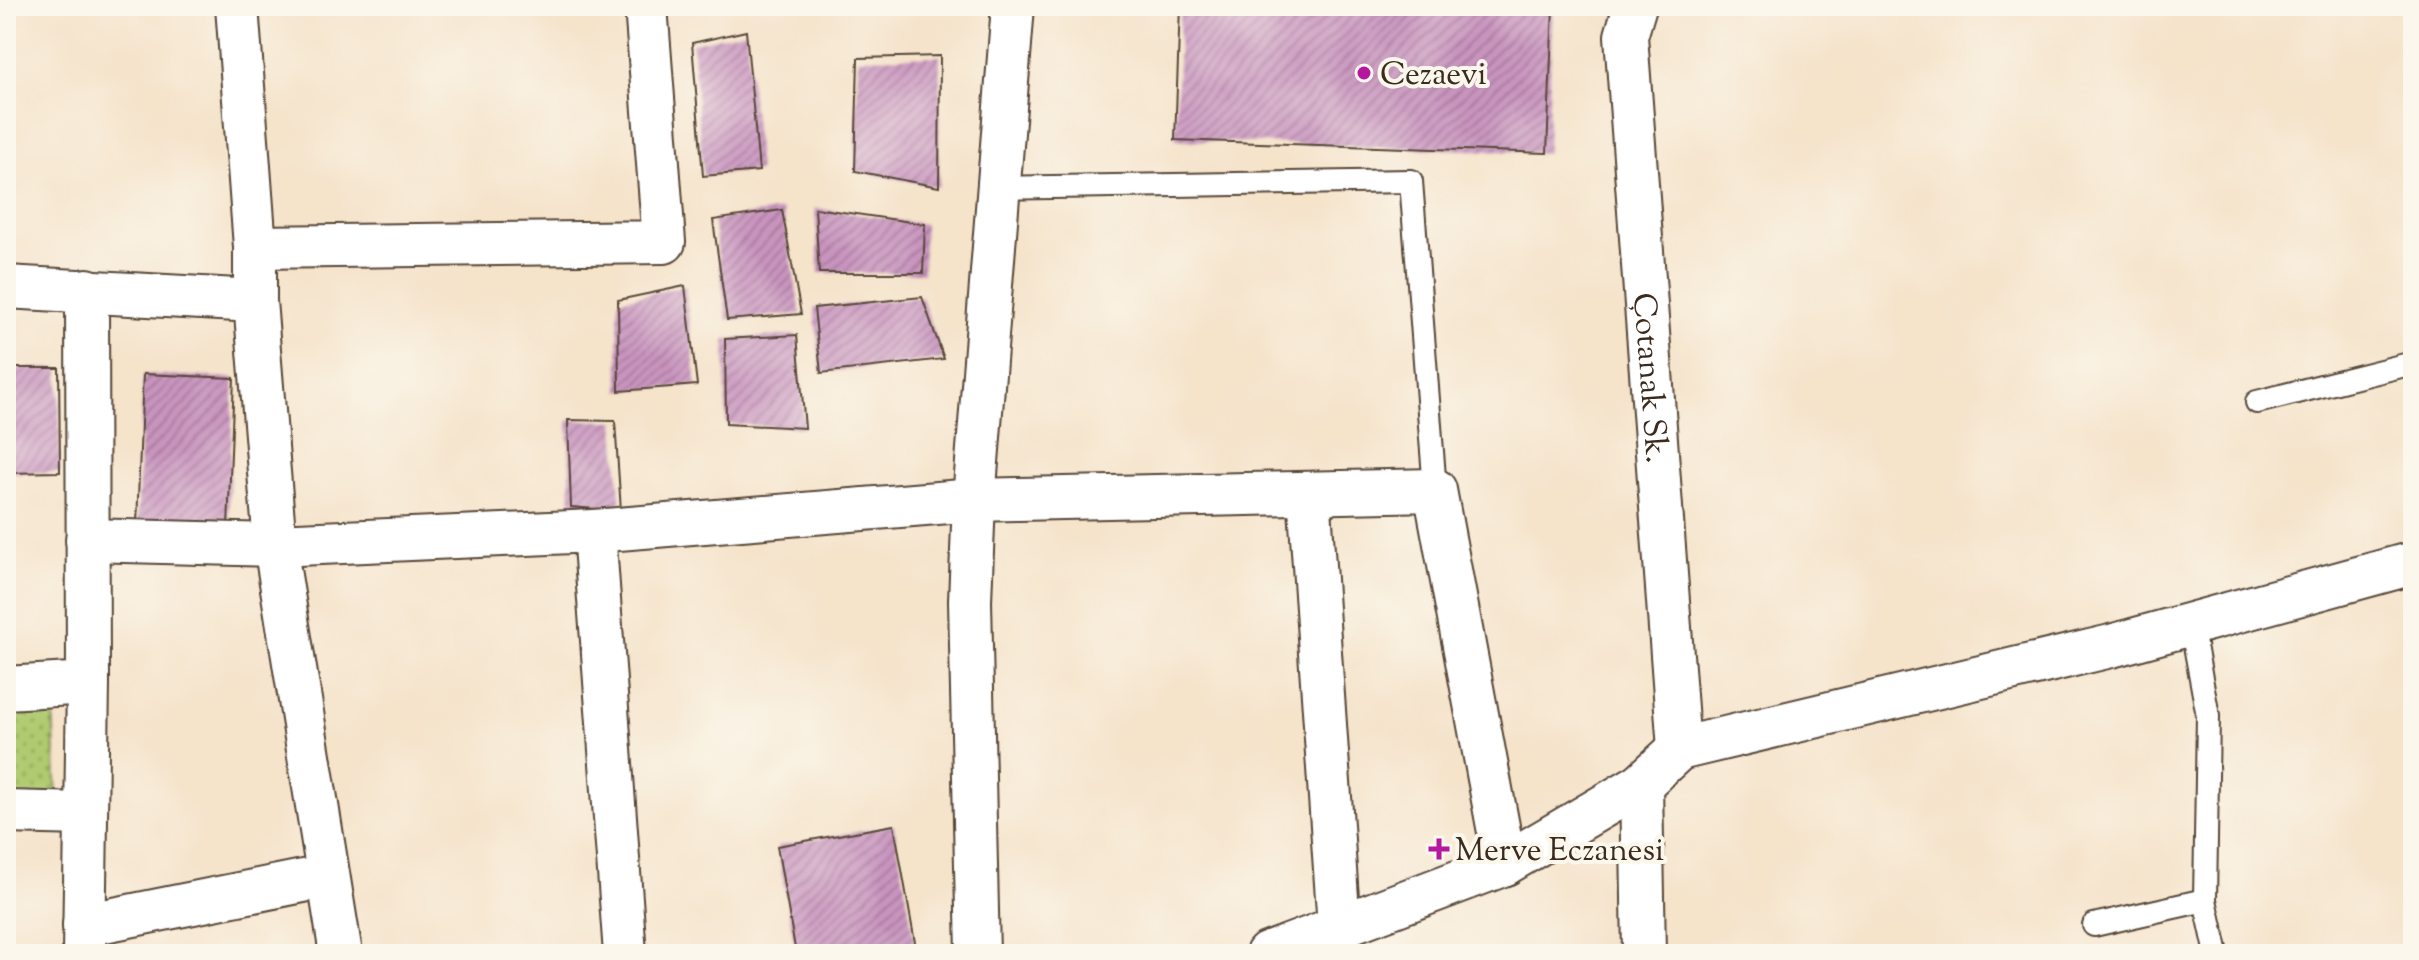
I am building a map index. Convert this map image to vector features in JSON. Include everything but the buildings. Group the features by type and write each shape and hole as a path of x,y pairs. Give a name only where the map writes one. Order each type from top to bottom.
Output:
{"street":[{"path":"237,6 255,247 255,301 275,545 341,954"},
{"path":"255,247 664,242 646,6"},
{"path":"978,954 970,601 974,500 1013,6"},
{"name":"Çotanak Sk.","path":"1635,6 1626,36 1679,749"},
{"path":"6,287 255,301"},
{"path":"87,290 88,683 84,939 328,876"},
{"path":"87,540 275,545 594,531 974,500 1435,490 1505,864"},
{"path":"1309,493 1339,927"},
{"path":"594,531 625,954"},
{"path":"1267,954 1505,864 1641,784 1679,749 2111,646 2413,563"},
{"path":"6,688 88,683"},
{"path":"1641,784 1644,954"},
{"path":"6,812 84,814"}],"lane":[{"path":"999,188 1411,181 1435,490"},
{"path":"2257,402 2413,363"},
{"path":"2191,624 2208,716 2205,900 2217,954"},
{"path":"2094,925 2205,900"}],"green space":[{"path":"53,706 57,802 6,802 6,707"}],"place":[{"name":"Cezaevi","path":"1364,73"},
{"name":"Merve Eczanesi","path":"1439,849"}]}
